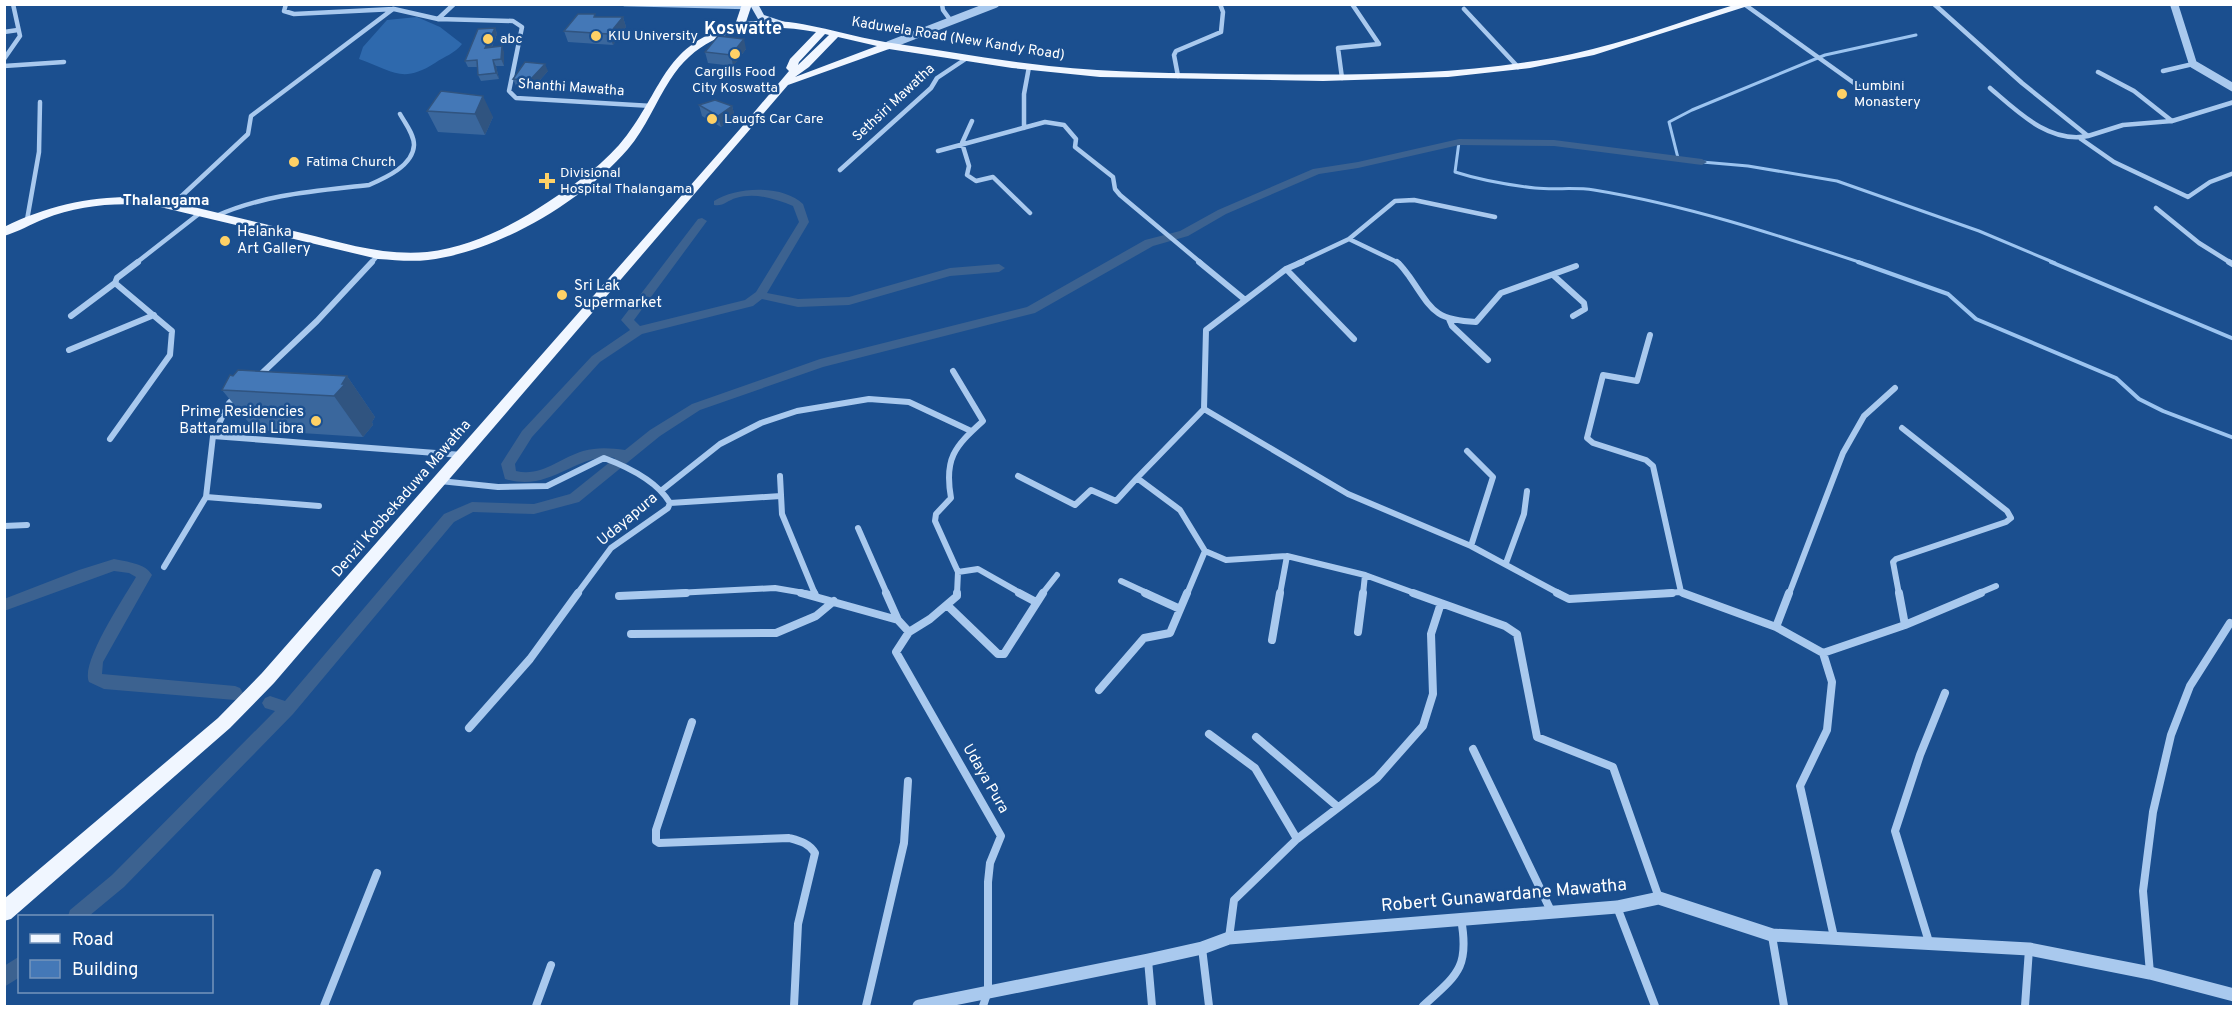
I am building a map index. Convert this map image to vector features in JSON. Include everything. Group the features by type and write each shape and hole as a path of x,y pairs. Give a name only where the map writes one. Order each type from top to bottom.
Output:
{"main road":[{"path":"750,5 761,17 790,25"},
{"path":"744,26 750,5"},
{"name":"Kaduwela Road (New Kandy Road)","path":"4,232 27,220 69,206 97,200 142,201 378,255 408,258 441,255 487,241 522,224 567,195 604,166 629,141 670,72 691,50 714,36 744,26 790,25 967,58 1085,73 1342,78 1437,75 1518,67 1607,48 1746,5"},
{"name":"Denzil Kobbekaduwa Mawatha","path":"787,79 794,61 822,31"},
{"name":"Denzil Kobbekaduwa Mawatha","path":"4,912 224,723 268,678 787,79 805,65 835,34"},
{"path":"787,79 889,45"}],"street":[{"path":"4,59 20,36 13,4"},
{"name":"Shanthi Mawatha","path":"286,4 284,11 294,14 392,7 438,19 519,24 522,27 509,91 516,98 652,105"},
{"path":"438,19 454,4"},
{"path":"624,4 750,5"},
{"path":"942,4 944,13 951,21"},
{"path":"889,45 994,4"},
{"path":"1178,76 1174,55 1176,51 1221,32 1223,12 1220,4"},
{"path":"1342,78 1338,48 1379,44 1352,4"},
{"path":"1934,4 2022,83 2088,136"},
{"path":"2174,4 2193,64 2234,88"},
{"path":"1746,5 1862,88"},
{"path":"171,206 248,134 250,116 392,7"},
{"path":"1464,9 1518,67"},
{"path":"4,32 18,30"},
{"name":"Sethsiri Mawatha","path":"840,170 931,88 939,74 967,58"},
{"path":"4,66 64,62"},
{"path":"2163,71 2193,64"},
{"path":"1024,128 1024,94 1029,67"},
{"path":"2098,72 2134,91 2172,121"},
{"path":"1990,88 2043,130 2081,139 2123,125 2172,121 2234,102"},
{"path":"27,220 39,152 40,102"},
{"path":"215,216 232,207 259,199 369,185 383,179 408,159 413,151 414,142 400,114"},
{"path":"972,121 962,143 969,166 968,175 976,181 993,177 1030,213"},
{"path":"938,151 1045,122 1064,125 1076,139 1075,147 1113,177 1115,189 1120,195 1244,299"},
{"path":"2081,139 2104,156 2188,198 2210,182 2234,172"},
{"path":"1018,476 1075,505 1091,490 1116,501 1204,410 1206,330 1244,299 1286,269 1349,239 1395,201 1414,200 1496,216"},
{"path":"2156,208 2199,243 2234,265"},
{"path":"71,316 116,283 117,278 200,213"},
{"path":"1349,239 1400,264 1417,286 1427,305 1441,317 1449,319 1476,322 1501,293 1576,266"},
{"path":"250,384 317,321 378,255"},
{"path":"1286,269 1308,293 1338,318 1354,339"},
{"path":"1553,274 1584,303 1585,309 1573,316"},
{"path":"110,439 170,355 172,331 116,283"},
{"path":"69,350 154,315"},
{"path":"1449,319 1452,326 1488,360"},
{"path":"1650,335 1637,381 1632,382 1608,374 1603,375 1587,438 1593,443 1647,460 1653,466 1681,592"},
{"path":"858,528 898,620 909,632 957,596 958,572 935,521 936,514 951,498 946,477 948,462 971,431 983,421 953,371"},
{"path":"257,378 268,378"},
{"path":"1776,627 1843,453 1864,416 1895,388"},
{"path":"164,567 206,497 213,436 229,403 243,390"},
{"path":"662,490 720,444 761,423 797,411 869,399 909,402 971,431"},
{"path":"1204,410 1348,494 1471,546 1569,599 1681,592 1776,627 1823,653 1832,682 1827,730 1800,786 1834,937"},
{"path":"1902,428 2007,511 2011,518 2006,522 1893,562 1905,624"},
{"path":"213,436 462,455"},
{"path":"1467,451 1493,477 1471,546"},
{"name":"Udayapura","path":"440,481 498,487 548,486 604,458 618,463 662,490 670,503 668,508 611,548 530,659 469,728"},
{"path":"780,476 782,514 815,595"},
{"path":"1137,478 1180,510 1204,551 1226,560 1287,556 1365,575 1505,626 1517,634 1537,737 1613,766 1659,898 1772,935 2030,949 2150,973 2234,995"},
{"path":"1506,563 1524,514 1527,490"},
{"path":"670,503 781,496"},
{"path":"206,497 319,506"},
{"path":"4,526 27,525"},
{"path":"1099,690 1144,638 1170,633 1204,551"},
{"path":"1272,640 1287,556"},
{"path":"958,572 978,569 1035,602"},
{"path":"947,605 998,654 1004,654 1035,602 1057,575"},
{"path":"1358,632 1365,575"},
{"path":"1121,581 1180,609"},
{"path":"1823,653 1905,624 1996,586"},
{"path":"619,596 775,588 815,595 898,620"},
{"path":"631,634 776,633 816,615 834,601"},
{"path":"1229,938 1234,900 1297,839 1377,777 1423,726 1433,694 1431,634 1441,603"},
{"path":"2150,973 2142,891 2153,812 2171,735 2190,686 2230,623"},
{"name":"Udaya Pura","path":"909,632 896,652 1001,836 990,863 988,882 988,991"},
{"path":"1929,944 1895,831 1920,755 1945,693"},
{"path":"692,722 656,830 656,841 659,843 789,838 812,847 815,853 798,924 794,1006"},
{"path":"1209,734 1255,768 1297,839"},
{"path":"1256,737 1338,807"},
{"path":"1473,748 1551,911"},
{"path":"866,1006 904,843 908,780"},
{"path":"324,1006 377,873"},
{"name":"Robert Gunawardane Mawatha","path":"919,1006 1148,960 1202,948 1229,938 1617,907 1659,898"},
{"path":"1617,907 1655,1006"},
{"path":"1423,1006 1460,971 1467,943 1461,918"},
{"path":"1772,935 1784,1006"},
{"path":"1202,948 1209,1006"},
{"path":"2025,1006 2030,949"},
{"path":"1148,960 1152,1006"},
{"path":"536,1006 551,965"},
{"path":"983,1006 988,991"}],"shaded area":[{"path":"417,17 440,27 462,44 449,55 414,73 389,71 359,59 363,47 387,20"}],"building":[{"path":"578,14 595,14 594,17 623,17 609,34 564,31"},
{"path":"495,28 485,48 502,46 501,59 493,60 496,73 478,75 477,60 465,61 478,29"},
{"path":"718,36 744,39 731,55 705,52"},
{"path":"525,62 545,64 530,80 513,79"},
{"path":"441,91 483,96 475,114 427,111"},
{"path":"715,100 732,106 718,116 699,105"},
{"path":"238,370 347,376 342,384 345,384 334,396 222,390 230,375 233,376"}],"waterway":[{"path":"1678,158 1669,122 1692,110 1825,55 1916,35"},
{"path":"1459,142 1455,172 1484,180 1542,189 1594,190 1628,196 1763,231 1862,263"},
{"path":"628,455 655,433 696,407 820,363 1031,310 1149,243 1184,234 1222,212 1317,171 1358,165 1459,142 1554,143 1702,162"},
{"path":"1702,162 1748,166 1837,181 1979,231 2055,263"},
{"path":"718,203 736,194 757,193 768,194 798,204 804,222 760,295"},
{"path":"638,331 627,320 702,221"},
{"path":"1858,262 1948,294 1976,319 2116,378 2139,399 2163,411 2234,438"},
{"path":"2051,262 2234,339"},
{"path":"760,295 798,303 849,301 950,272 999,268"},
{"path":"638,331 749,303 760,295"},
{"path":"628,455 604,452 584,456 556,471 524,478 510,475 508,464 527,434 596,359 638,331"},
{"path":"288,709 449,518 472,507 534,509 574,498 628,455"},
{"path":"4,605 114,565 132,568 145,575 96,661 94,677 104,682 235,693"},
{"path":"270,703 288,709"},
{"path":"77,915 118,881 288,709"},
{"path":"4,978 18,967"}],"place":[{"name":"KIU University","path":"596,36"},
{"name":"abc","path":"488,39"},
{"name":"Cargills Food City Koswatta","path":"735,54"},
{"name":"Lumbini Monastery","path":"1842,94"},
{"name":"Laugfs Car Care","path":"712,119"},
{"name":"Fatima Church","path":"294,162"},
{"name":"Divisional Hospital Thalangama","path":"547,181"},
{"name":"Helanka Art Gallery","path":"225,241"},
{"name":"Sri Lak Supermarket","path":"562,295"},
{"name":"Prime Residencies Battaramulla Libra","path":"316,421"}],"district":[{"name":"Koswatte","path":"743,29"},
{"name":"Thalangama","path":"166,201"}]}
